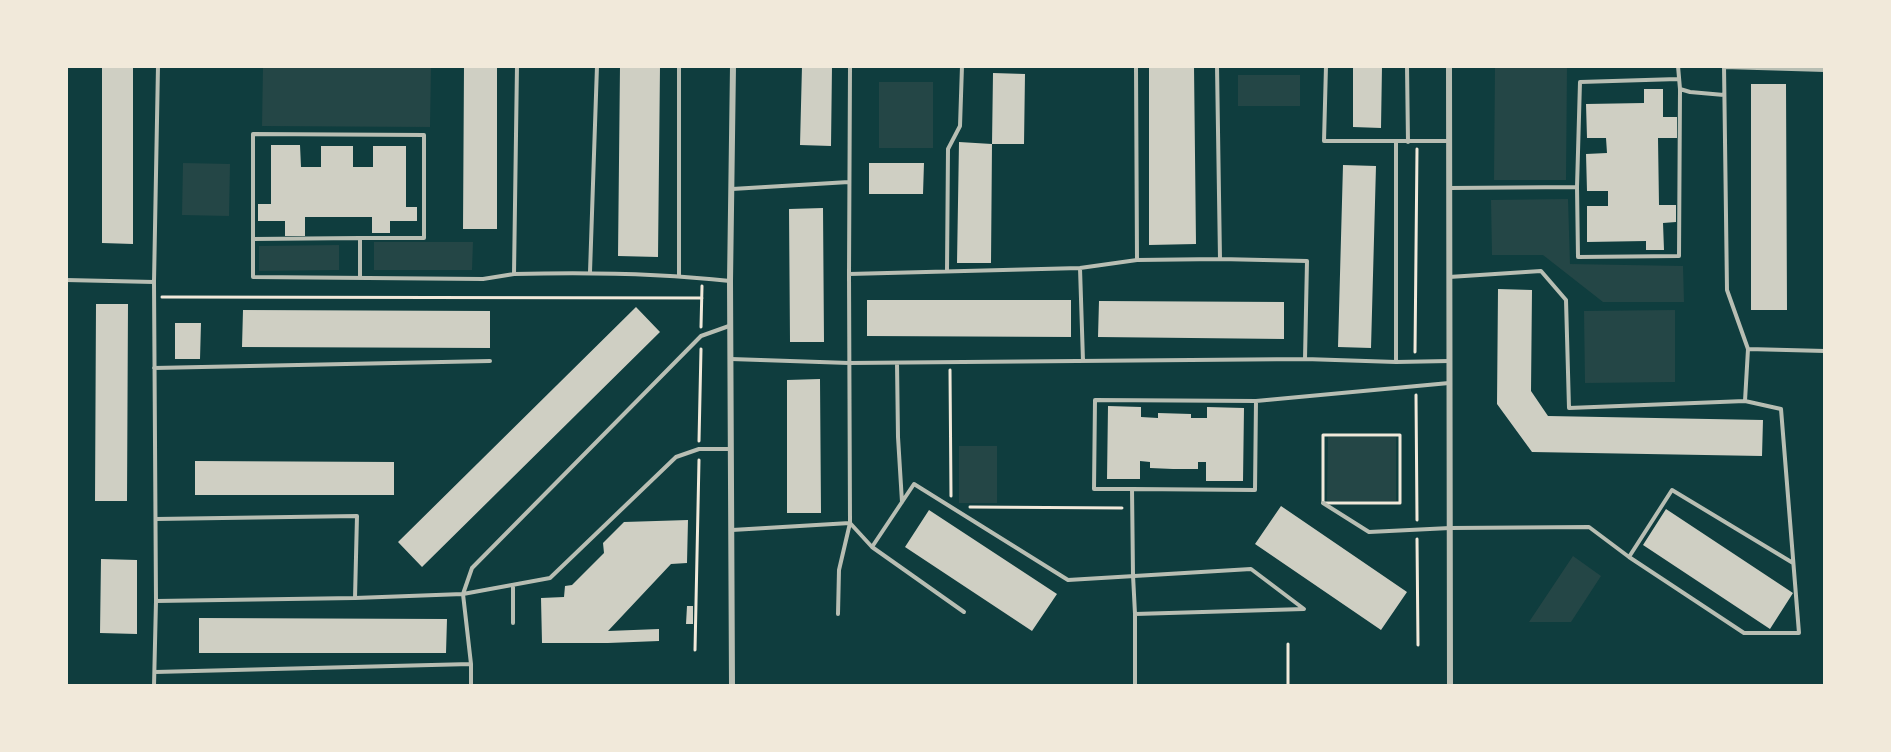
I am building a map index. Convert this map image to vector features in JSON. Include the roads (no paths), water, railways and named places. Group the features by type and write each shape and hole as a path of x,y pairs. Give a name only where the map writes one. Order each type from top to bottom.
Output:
{"street":[{"path":"732,686 730,281 733,66"},
{"path":"1449,66 1450,686"}],"lane":[{"path":"154,686 156,519 154,282 158,66"},
{"path":"514,274 517,66"},
{"path":"590,272 597,66"},
{"path":"678,66 679,275"},
{"path":"838,614 839,570 850,523 850,66"},
{"path":"947,271 948,149 960,126 962,66"},
{"path":"1136,66 1137,260"},
{"path":"1217,66 1220,259"},
{"path":"1326,66 1324,141 1449,141"},
{"path":"1407,66 1408,141"},
{"path":"1678,66 1680,88 1679,256 1578,257 1580,82 1678,79"},
{"path":"1745,401 1748,348 1727,290 1724,67 1825,70"},
{"path":"1680,88 1690,92 1724,95"},
{"path":"253,239 424,238 424,135 253,134 253,239 253,277 483,279 514,274 590,272 679,275 730,281"},
{"path":"1396,142 1396,362"},
{"path":"732,189 849,182"},
{"path":"1449,188 1577,187"},
{"path":"360,238 360,277"},
{"path":"849,274 1080,268 1137,260 1307,261 1305,359"},
{"path":"1080,268 1083,361"},
{"path":"1323,503 1368,532 1450,528 1589,527 1629,557 1744,633 1799,633 1781,410 1745,401 1569,408 1566,300 1541,271 1449,277"},
{"path":"66,280 154,282"},
{"path":"471,686 471,664 463,594 472,568 701,336 730,326"},
{"path":"1748,348 1825,351"},
{"path":"730,359 849,363 1305,359 1449,361"},
{"path":"154,368 490,361"},
{"path":"898,363 898,437 902,503"},
{"path":"1256,401 1255,490 1094,489 1095,400 1256,401 1449,383"},
{"path":"156,601 463,594 550,578 676,457 699,449 731,449"},
{"path":"872,547 914,484 1068,580 1251,569 1304,609 1135,614"},
{"path":"1132,489 1135,686"},
{"path":"1629,557 1672,490 1793,563"},
{"path":"156,519 357,516 355,598"},
{"path":"731,530 850,523"},
{"path":"850,523 872,547 964,612"},
{"path":"513,585 513,623"},
{"path":"155,672 471,664"}]}
